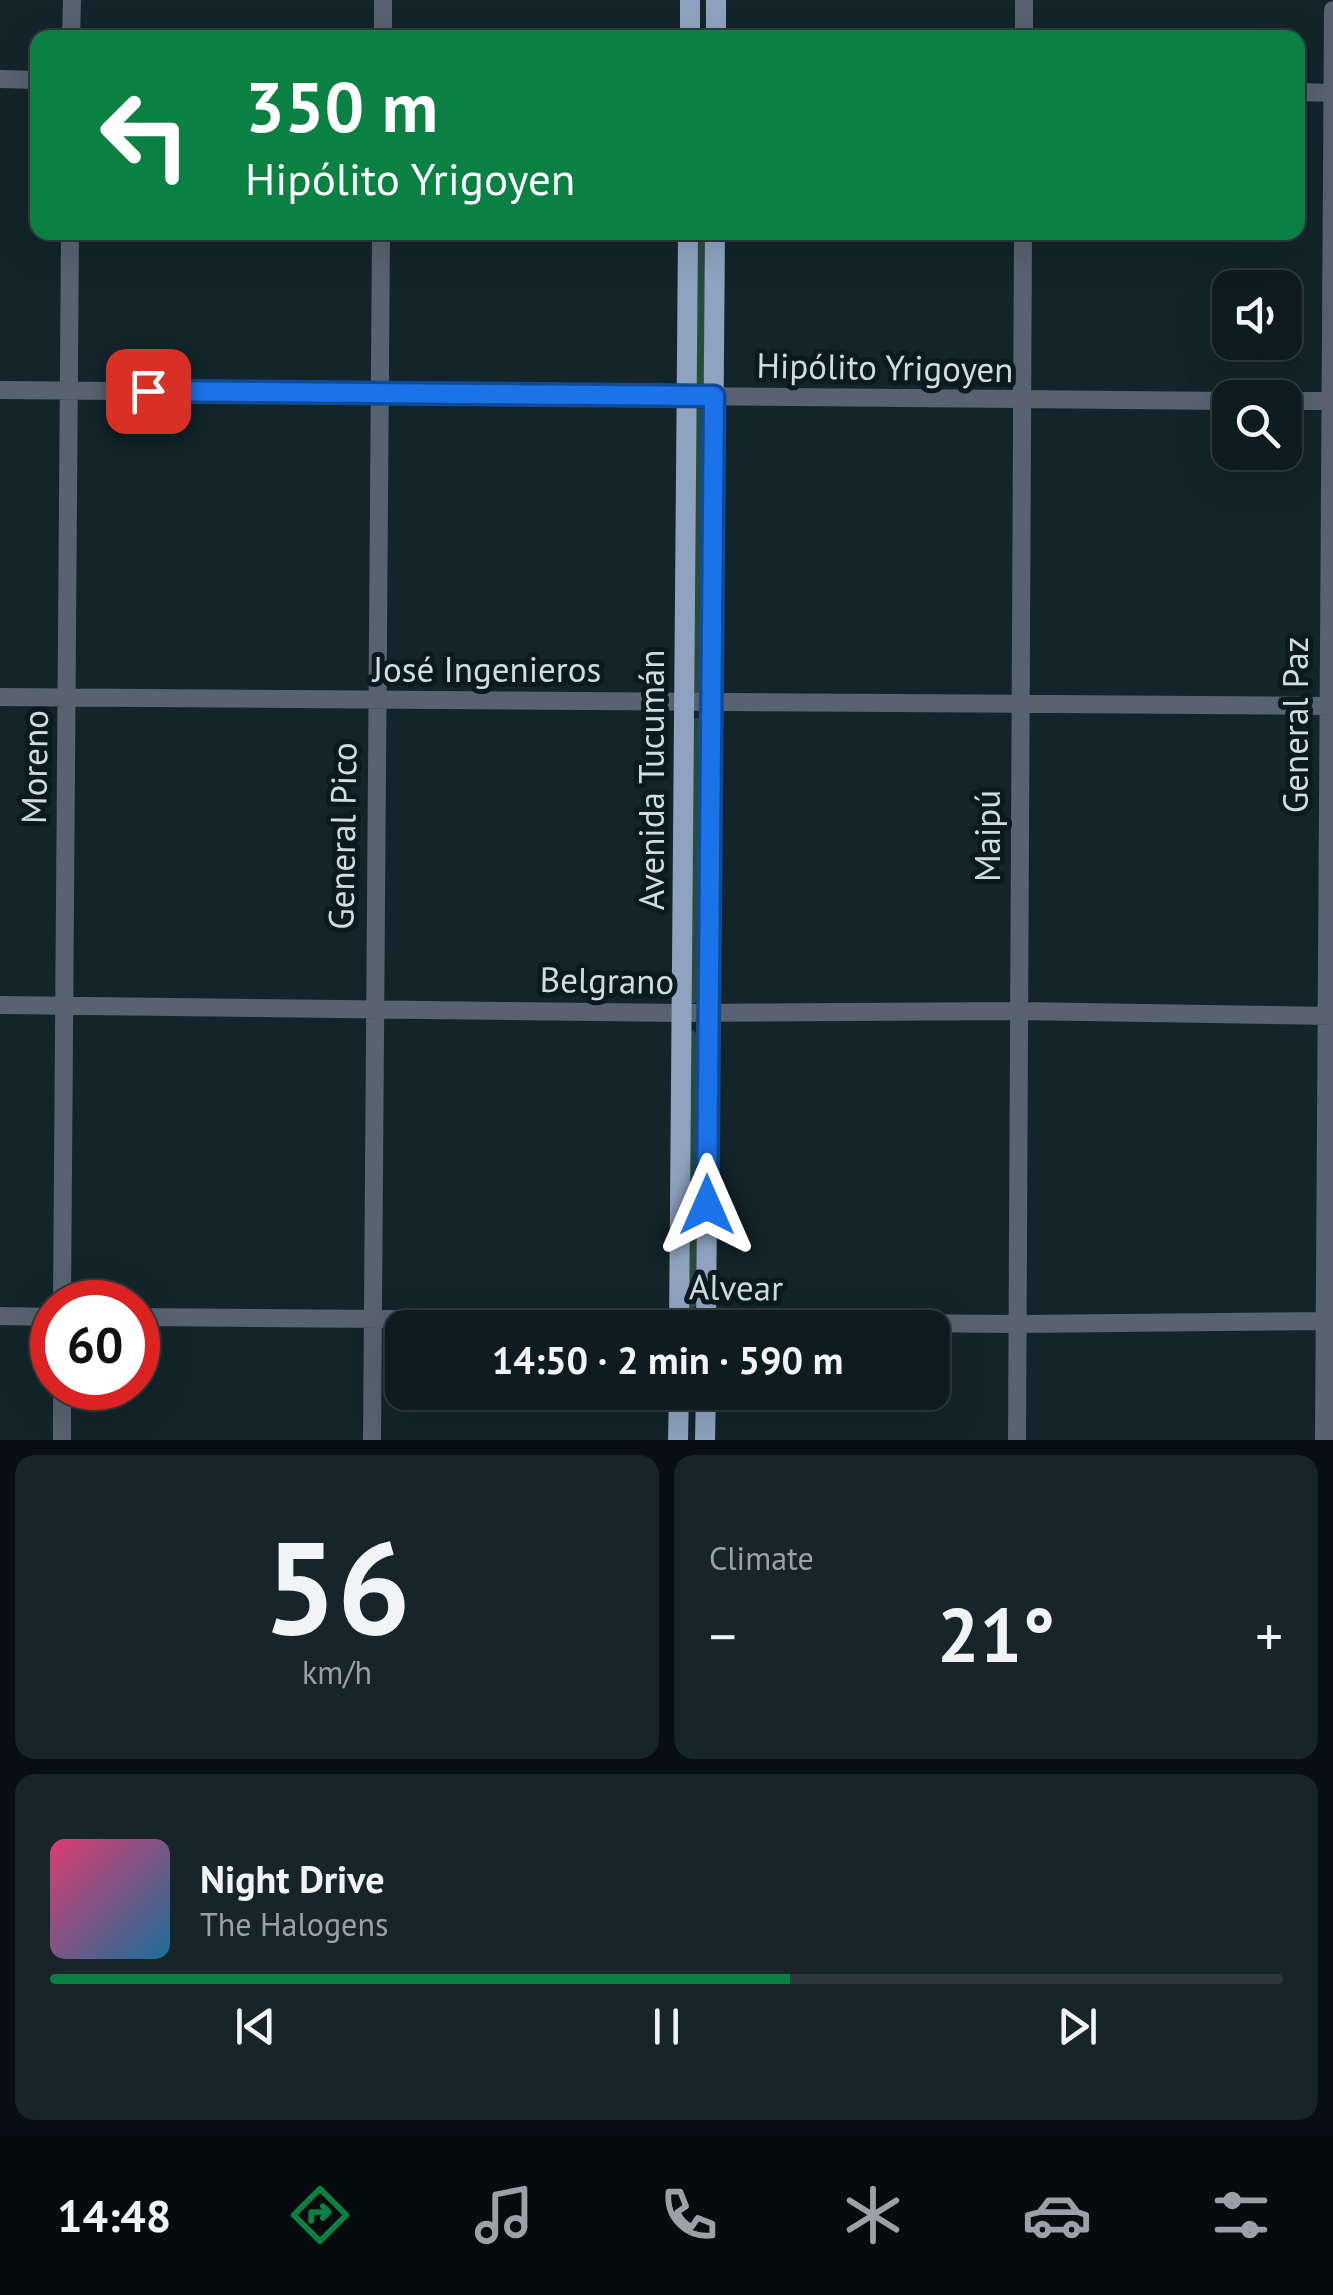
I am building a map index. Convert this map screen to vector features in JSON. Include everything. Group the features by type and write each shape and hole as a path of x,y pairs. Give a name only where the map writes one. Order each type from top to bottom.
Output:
{"main road":[{"path":"690,0 690,30"},
{"path":"716,0 716,30"},
{"name":"Avenida Tucumán","path":"679,1310 688,240"},
{"name":"Avenida Tucumán","path":"706,1310 715,240"},
{"path":"678,1440 679,1410"},
{"path":"706,1410 706,1440"}],"street":[{"path":"71,30 72,0"},
{"path":"382,0 383,30"},
{"path":"1024,0 1024,30"},
{"name":"General Paz","path":"1324,1440 1330,1016 1333,10"},
{"path":"0,79 30,80"},
{"path":"1305,92 1332,93"},
{"name":"Moreno","path":"62,1280 70,240"},
{"name":"General Pico","path":"372,1440 381,240"},
{"name":"Maipú","path":"1017,1440 1023,240"},
{"name":"Hipólito Yrigoyen","path":"0,390 1212,401"},
{"path":"1302,401 1331,400"},
{"name":"José Ingenieros","path":"0,696 376,702 1331,706"},
{"name":"Belgrano","path":"0,1005 682,1014 1018,1011 1330,1016"},
{"path":"0,1316 30,1316"},
{"name":"Alvear","path":"160,1317 385,1318"},
{"name":"Alvear","path":"950,1324 1328,1322"},
{"path":"62,1410 62,1440"}],"green space":[{"path":"691,240 705,240 705,383 690,381"},
{"path":"697,408 702,409 704,483 700,693 689,693 689,417"},
{"path":"691,719 702,720 700,997 695,1003 688,1003"},
{"path":"693,1030 699,1036 697,1304 693,1310 686,1305 685,1036"}],"route":[{"path":"148,391 714,396 707,1205"}]}
